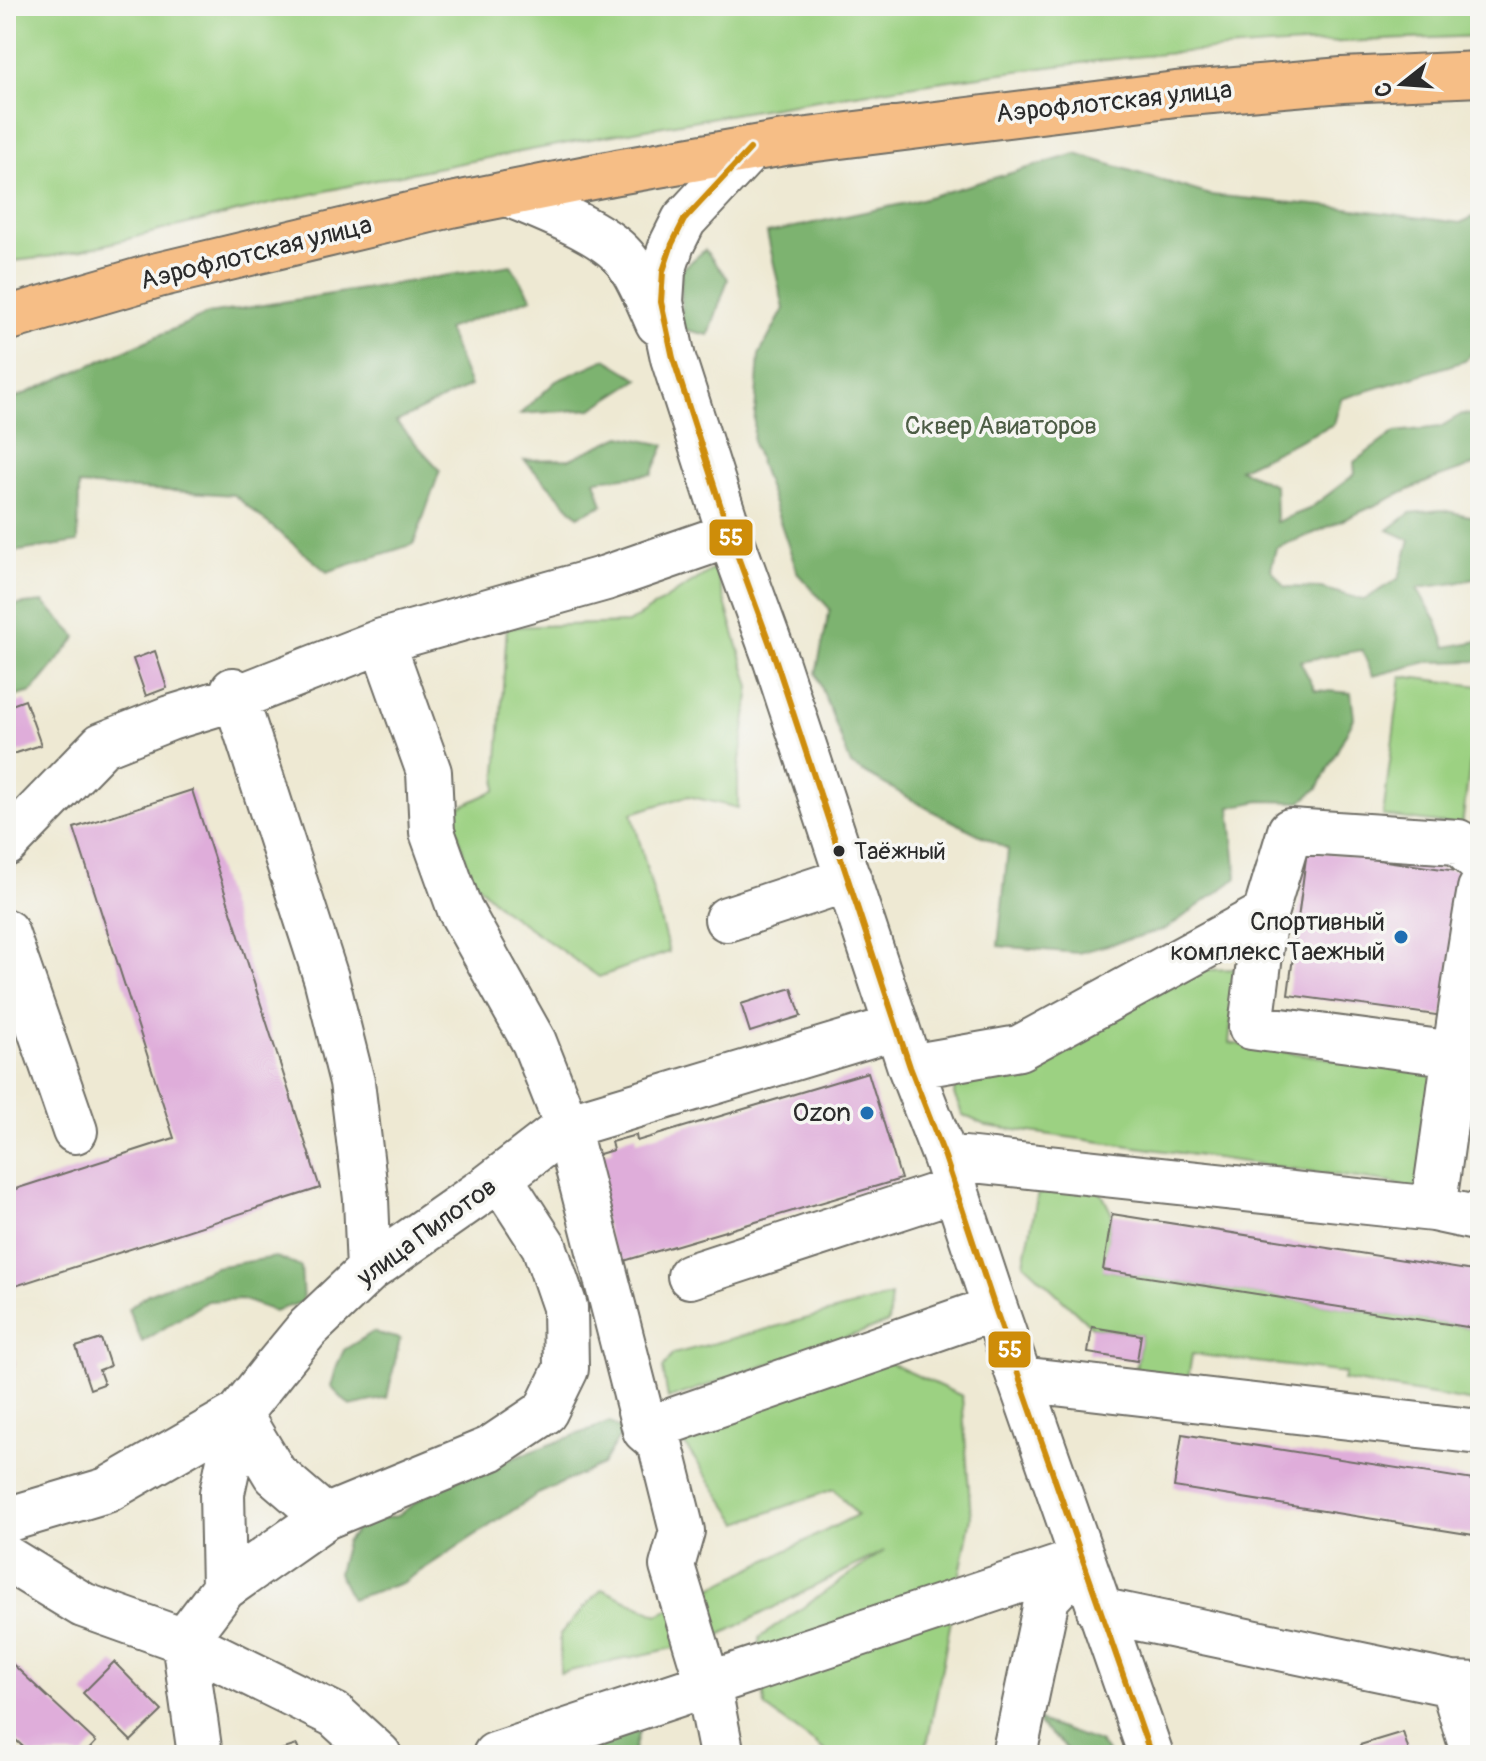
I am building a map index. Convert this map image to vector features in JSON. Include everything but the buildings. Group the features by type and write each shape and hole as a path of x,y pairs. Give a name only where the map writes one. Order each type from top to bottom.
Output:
{"main road":[{"name":"Аэрофлотская улица","path":"6,319 158,275 451,205 750,149 929,123 1176,94 1342,80 1480,74"},
{"path":"6,300 51,297 158,275"}],"street":[{"path":"750,149 684,220 672,244 663,271 661,302 673,358 904,1047 951,1173 1151,1755"},
{"path":"508,194 570,221 616,248 635,276 673,358"},
{"path":"6,844 102,745 382,641 606,578 730,535"},
{"path":"382,641 429,772 432,832 460,910 534,1042 567,1126 645,1430 660,1443 679,1516 682,1531 672,1566 708,1684 722,1755"},
{"path":"234,694 326,978 352,1082 366,1199 369,1270"},
{"path":"1455,1054 1251,1027 1265,914 1290,831 1458,842 1480,863"},
{"path":"727,919 849,879"},
{"path":"1433,1209 1455,1054 1472,973 1480,889"},
{"name":"улица Пилотов","path":"6,1520 107,1490 239,1414 308,1328 369,1270 500,1178 567,1126 904,1047 1019,1048 1265,914"},
{"path":"6,932 75,1131"},
{"path":"690,1276 951,1173 1433,1209 1480,1219"},
{"path":"200,1755 184,1641 224,1588 325,1517 490,1449 545,1412 566,1369 565,1307 544,1246 500,1178"},
{"path":"645,1430 995,1308"},
{"path":"1020,1379 1480,1432"},
{"path":"239,1414 275,1474 325,1517"},
{"path":"224,1588 222,1493 239,1414"},
{"path":"6,1558 83,1605 184,1641 335,1715 379,1755"},
{"path":"495,1755 1082,1560"},
{"path":"1014,1755 1047,1598 1082,1560"},
{"path":"1099,1610 1466,1684 1474,1755"}],"green space":[{"path":"6,6 1480,6 1480,36 1153,55 857,94 610,135 412,173 70,253 6,261"},
{"name":"Сквер Авиаторов","path":"1076,154 1210,195 1460,223 1480,214 1480,344 1465,361 1341,399 1334,424 1239,469 1275,485 1276,522 1309,509 1355,474 1354,462 1395,432 1440,427 1462,414 1480,416 1480,463 1431,480 1276,548 1271,569 1285,587 1321,588 1364,600 1399,578 1410,540 1388,530 1410,513 1442,510 1480,516 1480,576 1417,588 1437,622 1446,647 1479,641 1480,661 1427,662 1373,676 1362,650 1300,661 1315,690 1351,693 1354,718 1318,788 1301,802 1260,801 1230,807 1237,878 1166,929 1078,953 998,946 1008,849 851,765 816,673 830,609 798,574 753,443 759,355 784,309 767,233 911,202"},
{"path":"705,250 728,279 709,335 682,329 681,270"},
{"path":"511,265 532,298 447,329 470,386 396,422 440,470 414,544 327,572 234,495 79,485 78,542 6,553 6,402 208,314"},
{"path":"606,359 639,379 592,409 520,414 556,381"},
{"path":"621,436 665,445 652,474 595,480 603,505 578,516 524,460 570,459"},
{"path":"715,568 750,687 738,775 738,808 688,796 632,813 669,952 599,977 501,908 471,878 451,811 496,790 507,627 628,623"},
{"path":"43,602 77,637 32,692 6,699 6,606"},
{"path":"1401,676 1480,686 1462,826 1383,816"},
{"path":"1237,969 1229,1043 1452,1077 1416,1190 1393,1183 987,1126 963,1115 954,1095 961,1072 1203,970"},
{"path":"1040,1183 1101,1192 1112,1214 1104,1270 1480,1329 1480,1403 1343,1380 1345,1373 1192,1354 1185,1399 1132,1392 1141,1335 1092,1327 1024,1263"},
{"path":"276,1257 301,1267 303,1302 274,1311 241,1299 207,1301 142,1342 128,1309 148,1294 215,1267"},
{"path":"891,1296 888,1323 668,1399 663,1368 673,1354"},
{"path":"373,1332 400,1339 387,1398 350,1406 331,1387 337,1365 344,1350"},
{"path":"883,1360 962,1396 971,1517 925,1755 831,1755 765,1707 759,1638 884,1551 710,1640 560,1673 560,1634 602,1589 658,1615 857,1515 834,1489 739,1523 674,1429"},
{"path":"610,1422 623,1431 602,1465 538,1494 402,1583 351,1599 338,1573 346,1542 363,1522 397,1516 439,1486"},
{"path":"1033,1719 1099,1742 1110,1755 1074,1755"},
{"path":"618,1729 639,1731 630,1755 550,1755"}],"transit line":[{"name":"55","path":"750,149 684,220 672,244 663,271 661,302 673,358 910,1067 945,1157 1151,1755"}],"place":[{"name":"Таёжный","path":"839,851"},
{"name":"Спортивный комплекс Таежный","path":"1401,937"},
{"name":"Ozon","path":"867,1113"}]}
